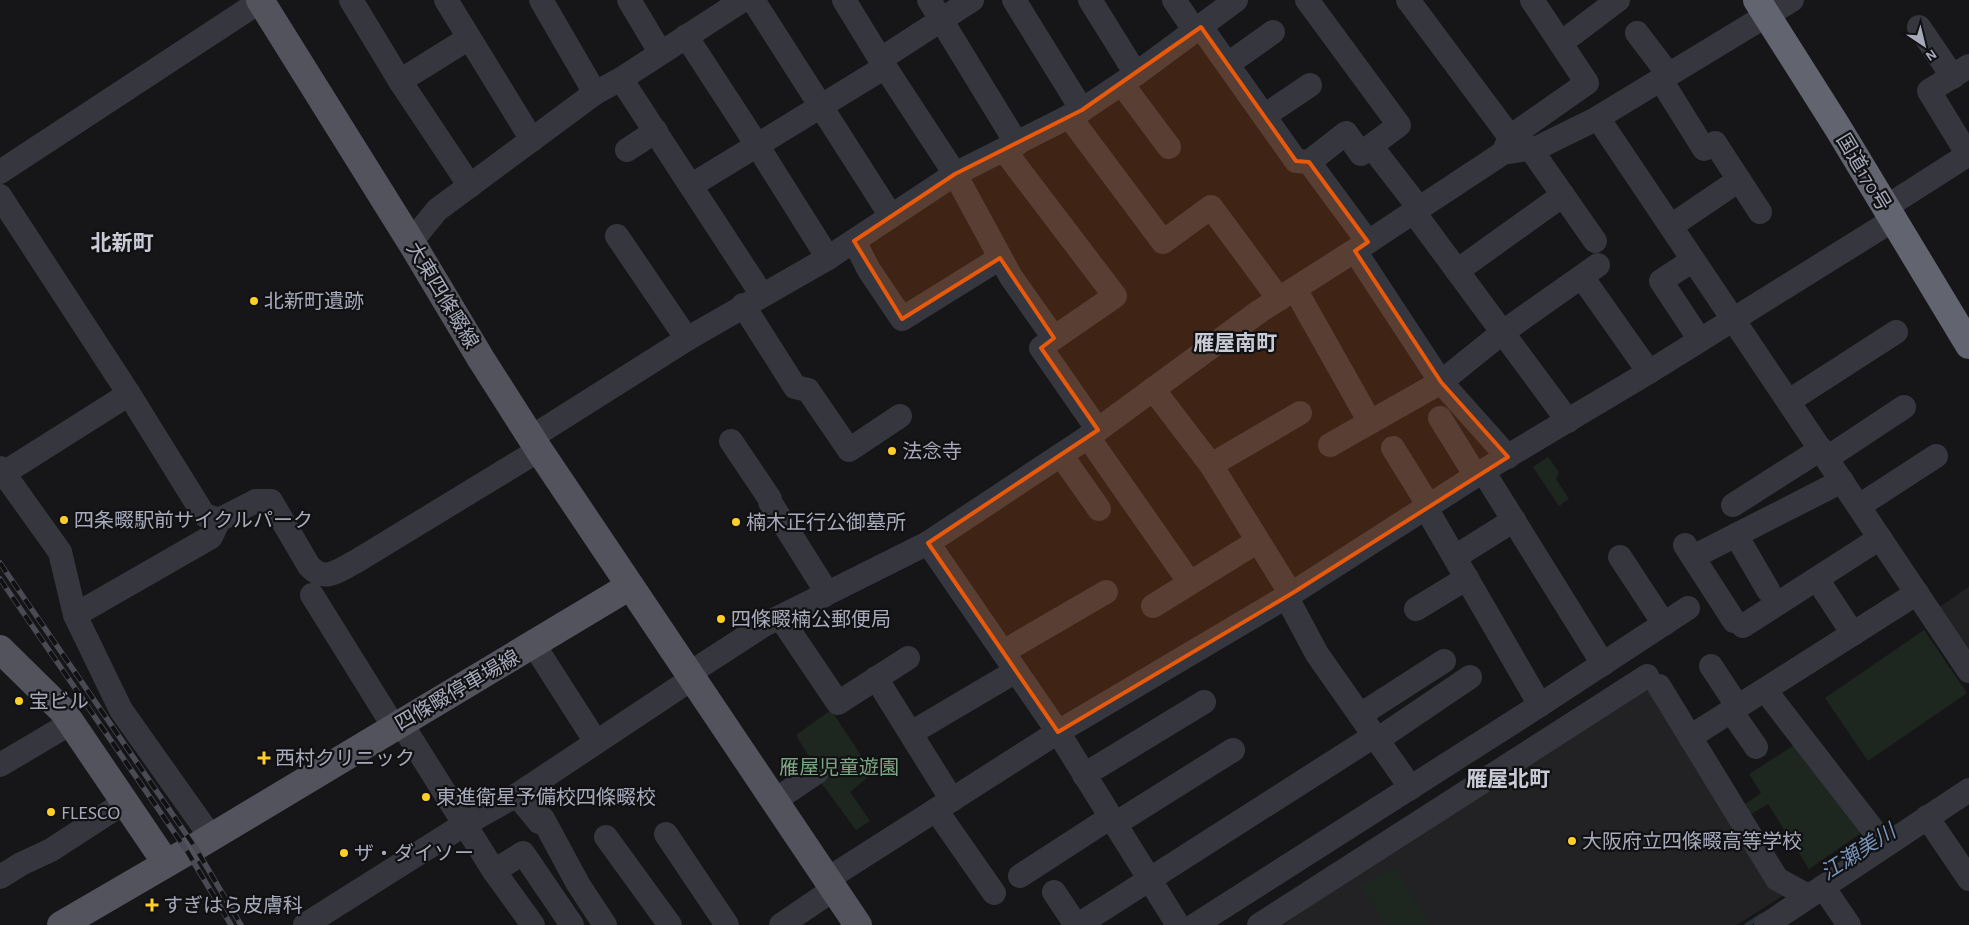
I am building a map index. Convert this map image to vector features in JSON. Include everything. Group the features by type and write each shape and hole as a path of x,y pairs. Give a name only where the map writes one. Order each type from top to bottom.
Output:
{"highway":[{"name":"国道170号","path":"1761,8 1838,128 1969,345"}],"main road":[{"name":"大東四條畷線","path":"261,0 481,359 630,586"},
{"name":"四條畷停車場線","path":"166,863 211,838 630,586"},
{"path":"630,586 692,675 858,925"},
{"path":"0,649 63,712 166,863 61,925"}],"street":[{"path":"0,172 261,0"},
{"path":"351,0 400,81 470,186"},
{"path":"446,0 532,140"},
{"path":"541,0 595,93"},
{"path":"629,0 660,52"},
{"path":"753,0 891,216"},
{"path":"844,0 955,174 1000,258 1054,338"},
{"path":"929,0 1010,147 1115,296 1041,348 1093,434 1190,583"},
{"path":"692,185 822,107 941,20 972,0"},
{"path":"1014,0 1076,113 1163,242 1210,208 1287,294 1370,422"},
{"path":"1090,0 1129,79 1169,147"},
{"path":"1174,0 1228,64 1296,161 1309,162 1346,133 1361,154 1399,124 1307,0"},
{"path":"75,615 211,538 219,520 256,501 271,501 308,566 316,573 326,575 355,562 536,443 686,339 828,258 955,174 1076,113 1129,79 1236,0"},
{"path":"1408,0 1514,146 1563,195 1595,241"},
{"path":"305,925 465,824 517,795 764,625 928,543 1093,434 1287,294 1514,146 1575,91 1587,83 1532,0"},
{"path":"1561,43 1618,0"},
{"path":"1514,146 1539,147 1596,119 1665,77 1761,8 1792,0"},
{"path":"411,242 437,210 595,93 621,79 686,36 729,4"},
{"path":"782,925 830,884 944,805 1058,732 1288,595 1480,474 1734,319 1890,214 1969,155 1929,91 1961,72 1920,27"},
{"path":"1228,64 1273,32"},
{"path":"1637,33 1665,77 1704,149 1715,143 1760,212"},
{"path":"686,36 758,145 828,258"},
{"path":"400,81 469,38"},
{"path":"621,79 692,185 753,300 795,387 808,390 849,450 900,416"},
{"path":"1264,116 1310,85"},
{"path":"1575,91 1671,226 1969,671"},
{"path":"627,150 656,131"},
{"path":"1371,146 1457,271 1568,421"},
{"path":"1309,162 1440,382 1508,457"},
{"path":"1671,226 1739,180"},
{"path":"1457,271 1563,195"},
{"path":"0,196 129,394 204,515 219,520"},
{"path":"617,236 686,339"},
{"path":"854,242 869,270 902,319 1000,258"},
{"path":"1694,260 1662,281 1700,340"},
{"path":"1330,445 1440,382 1503,332 1590,271 1650,372"},
{"path":"1789,401 1896,332"},
{"path":"1153,389 1211,465 1258,541 1288,595 1317,654 1411,788"},
{"path":"129,394 2,470 60,552 75,615 121,710 211,838"},
{"path":"1733,506 1904,407"},
{"path":"1211,465 1300,412"},
{"path":"1440,418 1514,520 1603,664"},
{"path":"731,441 770,498 770,502 826,591 824,596"},
{"path":"1393,448 1540,705"},
{"path":"1061,455 1099,509"},
{"path":"1859,506 1936,456"},
{"path":"1842,481 1736,535 1689,551 1739,623 1817,579 1880,538"},
{"path":"1455,557 1514,520"},
{"path":"1736,535 1768,590"},
{"path":"1153,606 1258,541"},
{"path":"928,543 1058,732 1178,925"},
{"path":"1620,557 1664,624"},
{"path":"1416,609 1467,578"},
{"path":"1817,579 1853,634"},
{"path":"911,733 1106,592"},
{"path":"1690,737 1917,593"},
{"path":"312,595 465,824 494,871 533,925"},
{"path":"1194,925 1411,788 1688,608"},
{"path":"780,617 838,703 908,658"},
{"path":"534,645 596,742"},
{"path":"1360,715 1444,661"},
{"path":"1711,666 1756,747"},
{"path":"1054,892 1077,925 1470,677"},
{"path":"876,678 911,733 944,805 994,893"},
{"path":"1259,925 1653,681 1690,737 1777,879 1816,892 1849,925"},
{"path":"1765,690 1874,831"},
{"path":"1084,774 1204,702"},
{"path":"0,765 71,723"},
{"path":"1020,876 1233,750"},
{"path":"774,801 817,772"},
{"path":"1781,921 1816,892 1969,790"},
{"path":"517,795 539,822 543,819 578,884 605,925"},
{"path":"0,877 21,864 51,850 125,802"},
{"path":"1927,817 1969,879"},
{"path":"666,834 727,925"},
{"path":"606,837 670,925"},
{"path":"494,871 523,854 572,925"}],"highlighted area":[{"path":"1201,27 1296,161 1309,162 1368,242 1355,251 1441,382 1508,457 1291,594 1058,732 928,543 1098,430 1041,348 1054,338 1000,258 902,319 854,241 955,174 1082,110"}],"shaded area":[{"path":"1969,587 1969,652 1939,607"},
{"name":"大阪府立四條畷高等学校","path":"1647,679 1787,893 1737,925 1266,925"}],"green space":[{"path":"1548,457 1559,472 1556,479 1569,499 1559,506 1533,467"},
{"path":"1924,630 1967,693 1868,761 1825,698"},
{"name":"雁屋児童遊園","path":"831,710 860,754 867,778 850,792 870,821 856,830 817,777 815,767 796,735"},
{"path":"1796,744 1864,831 1809,869 1768,804 1748,816 1742,806 1761,793 1749,774"},
{"path":"1394,867 1429,925 1385,925 1361,886"}],"waterway":[{"name":"江瀬美川","path":"1747,925 1761,916"}],"railway":[{"path":"0,563 195,847 241,925"},
{"path":"0,579 187,851 231,925"}],"place":[{"name":"北新町遺跡","path":"254,301"},
{"name":"法念寺","path":"892,451"},
{"name":"四条畷駅前サイクルパーク","path":"64,520"},
{"name":"楠木正行公御墓所","path":"736,522"},
{"name":"四條畷楠公郵便局","path":"721,619"},
{"name":"宝ビル","path":"19,701"},
{"name":"西村クリニック","path":"264,758"},
{"name":"東進衛星予備校四條畷校","path":"426,797"},
{"name":"FLESCO","path":"51,812"},
{"name":"大阪府立四條畷高等学校","path":"1572,841"},
{"name":"ザ・ダイソー","path":"344,853"},
{"name":"すぎはら皮膚科","path":"152,905"}],"district":[{"name":"北新町","path":"122,243"},
{"name":"雁屋南町","path":"1235,343"},
{"name":"雁屋北町","path":"1508,779"}]}
